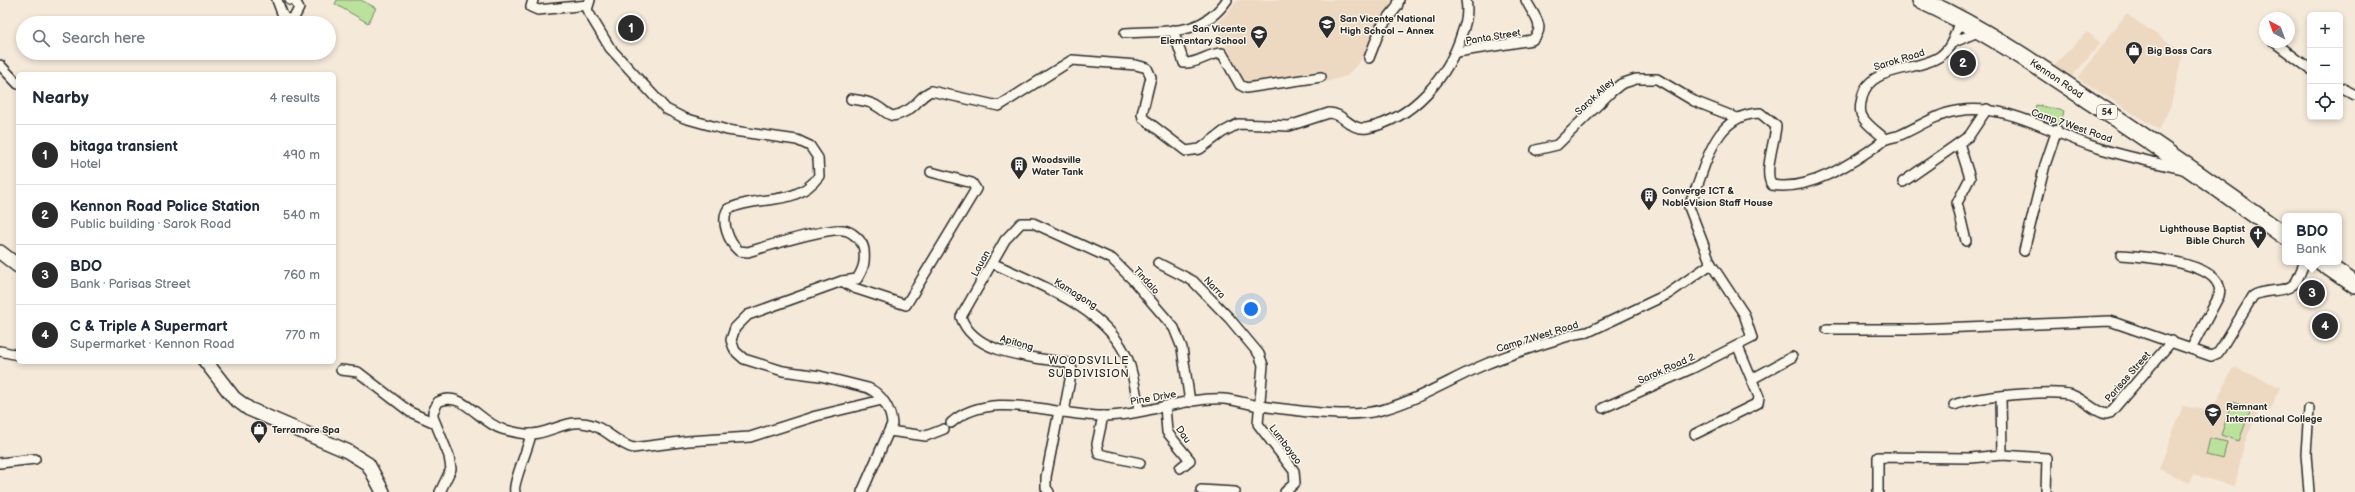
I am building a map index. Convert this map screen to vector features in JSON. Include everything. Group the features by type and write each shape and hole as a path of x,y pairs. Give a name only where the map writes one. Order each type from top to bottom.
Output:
{"highway":[{"name":"Kennon Road","path":"1921,0 1983,30 2197,172 2282,234"},
{"path":"2326,265 2355,285"}],"main road":[{"path":"0,252 16,264"},
{"path":"208,364 234,398 249,409 347,451 368,464 375,474 383,492"}],"street":[{"path":"276,0 283,16"},
{"path":"290,0 296,3 299,8 295,16"},
{"path":"533,0 532,7 538,10 589,2 587,10 590,18 607,44 672,114 727,130 782,137 810,146 818,158 819,176 808,190 789,197 733,207 726,213 726,224 733,245 739,251 744,252 819,234 843,230 855,235 864,247 865,263 857,279 842,281 748,315 735,328 731,340 735,351 744,359 783,371 820,376 868,388 875,392 882,400 891,414 892,424 862,492"},
{"path":"1125,32 1186,30 1197,27 1221,9 1227,0"},
{"path":"1369,58 1381,27 1397,7 1399,0"},
{"path":"851,99 876,105 888,116 897,116 912,108 923,95 931,92 999,106 1072,60 1136,65 1147,68 1151,77 1142,114 1143,118 1186,150 1194,150 1207,145 1223,132 1238,124 1290,126 1328,113 1335,113 1357,128 1366,128 1390,121 1408,110 1441,78 1457,52 1465,25 1466,0"},
{"name":"Panta Street","path":"1457,52 1532,40 1539,35 1540,28 1538,19 1526,0"},
{"name":"Sarok Road","path":"1952,43 1960,18"},
{"path":"1173,30 1184,63 1190,64 1214,53 1222,53 1240,85 1246,88 1321,77"},
{"name":"Sarok Road","path":"1885,139 1862,117 1860,107 1865,87 1873,79 1923,65 1939,57 1952,43 1983,30"},
{"path":"2282,48 2307,67"},
{"path":"0,65 16,82"},
{"name":"Sarok Alley","path":"1536,150 1557,145 1611,92 1621,84 1636,79 1657,79 1687,98 1737,118"},
{"path":"2343,89 2355,95"},
{"path":"1903,182 1969,136 1987,109"},
{"name":"Camp 7 West Road","path":"1738,347 1752,338 1749,326 1744,314 1711,264 1689,207 1712,144 1725,128 1737,118 1749,113 1760,113 1776,126 1768,176 1772,185 1785,188 1808,182 1840,169 1870,152 1885,139 1955,111 1987,109 2057,130 2091,145 2197,172"},
{"path":"2024,251 2045,165 2057,130"},
{"path":"1959,143 1970,178 1957,203 1966,241"},
{"path":"842,281 854,288 906,305 976,189 972,183 931,172"},
{"name":"Lauan","path":"963,324 961,317 1011,232 1021,223 1028,222"},
{"name":"Tindalo","path":"1028,222 1112,259 1132,279 1174,328 1182,348 1190,402"},
{"path":"2121,255 2189,266 2209,272 2217,279 2221,289 2219,296 2191,349"},
{"name":"Narra","path":"1158,262 1193,281 1229,318 1259,354 1263,365 1258,405"},
{"name":"Kamagong","path":"992,263 1045,287 1094,317 1116,339 1127,358 1134,378 1139,410"},
{"name":"Camp 7 West Road","path":"1363,414 1385,410 1408,401 1488,363 1575,334 1588,332 1668,294 1711,264"},
{"path":"1827,329 1923,329 2030,323 2082,324 2110,321 2172,341 2208,356 2218,353 2253,296 2259,293 2291,286 2297,281 2304,265"},
{"name":"Apitong","path":"963,324 978,338 1009,353 1068,363 1072,369 1046,477 1046,488 1049,492"},
{"name":"Parisas Street","path":"2001,398 2045,393 2067,393 2106,414 2110,413 2172,341"},
{"path":"1695,434 1758,403 1759,397 1738,347"},
{"name":"Sarok Road 2","path":"1603,408 1738,347"},
{"path":"0,352 16,355"},
{"path":"1752,379 1792,357"},
{"path":"341,370 358,372 410,412 435,423"},
{"path":"1954,405 1970,400 2001,398 2002,456"},
{"path":"440,492 451,469 449,456 433,417 436,406 442,401 450,399 460,401 489,424 502,429 531,434 572,423 584,422 598,427 625,446 633,448 688,441 750,437 816,416 882,400"},
{"name":"Pine Drive","path":"889,431 926,436 948,426 961,414 984,406 1038,408 1103,416 1190,402 1224,399 1258,405 1363,414"},
{"name":"Lumbayao","path":"1258,405 1260,428 1281,451 1294,471 1295,483 1285,492"},
{"name":"Dau","path":"1165,406 1167,432 1190,460 1180,468"},
{"path":"2309,409 2306,454 2309,492"},
{"path":"1103,416 1097,444 1099,454 1140,463"},
{"path":"515,492 514,488 516,477 525,459 531,434"},
{"path":"1878,492 1878,457 1971,458 2002,456 2046,458 2046,492"},
{"path":"0,463 35,459"},
{"path":"1201,490 1235,492"}],"shaded area":[{"name":"San Vicente National High School – Annex","path":"1238,0 1393,0 1391,10 1379,23 1365,55 1347,76 1326,82 1320,71 1246,84 1216,26"},
{"name":"Big Boss Cars","path":"2126,14 2183,52 2171,105 2159,130 2078,78"},
{"path":"2087,32 2101,43 2070,79 2052,67"},
{"name":"Remnant International College","path":"2236,368 2280,387 2270,411 2260,407 2244,444 2235,486 2193,475 2189,483 2159,469 2183,406 2212,411 2232,369"}],"green space":[{"path":"337,0 361,0 376,8 368,23 335,4"},
{"path":"2036,105 2064,111 2060,126 2033,120"},
{"path":"2232,402 2251,408 2239,441 2221,435"},
{"path":"2210,438 2227,442 2223,459 2206,455"}],"place":[{"name":"bitaga transient","path":"631,28"},
{"name":"San Vicente National High School – Annex","path":"1327,39"},
{"name":"San Vicente Elementary School","path":"1259,49"},
{"name":"Kennon Road Police Station","path":"1963,63"},
{"name":"Big Boss Cars","path":"2134,65"},
{"name":"Woodsville Water Tank","path":"1019,180"},
{"name":"Converge ICT & NobleVision Staff House","path":"1649,211"},
{"name":"Lighthouse Baptist Bible Church","path":"2258,249"},
{"name":"BDO","path":"2312,293"},
{"name":"C & Triple A Supermart","path":"2325,326"},
{"name":"Remnant International College","path":"2213,427"},
{"name":"Terramore Spa","path":"259,444"}],"district":[{"name":"WOODSVILLE SUBDIVISION","path":"1089,366"}]}
